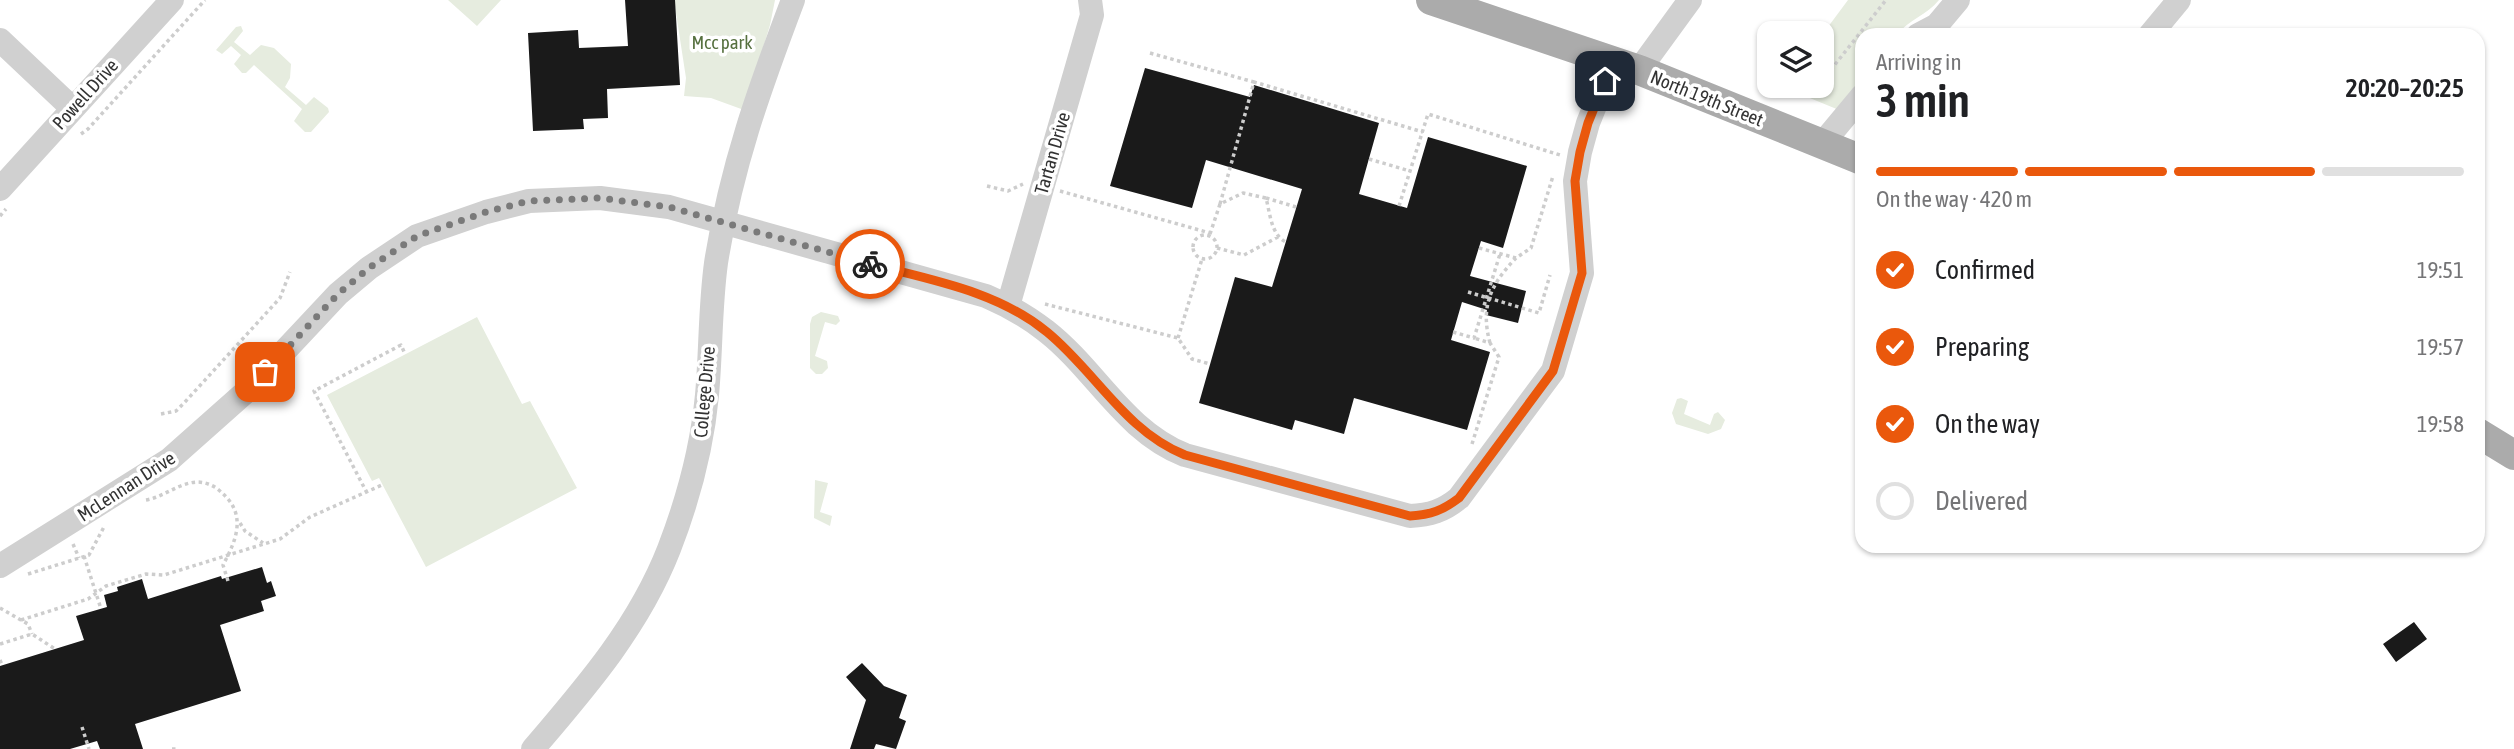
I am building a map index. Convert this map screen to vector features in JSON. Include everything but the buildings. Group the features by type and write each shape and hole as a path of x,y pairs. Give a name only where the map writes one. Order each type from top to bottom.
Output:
{"main road":[{"name":"North 19th Street","path":"1431,0 1626,65 1855,157"},
{"path":"2485,437 2514,455"}],"street":[{"name":"Powell Drive","path":"0,189 172,0"},
{"name":"College Drive","path":"533,749 592,680 639,610 672,540 687,497 701,442 707,396 711,308 723,223 738,155 793,0"},
{"name":"Tartan Drive","path":"1008,306 1092,15 1090,0"},
{"name":"McLennan Drive","path":"13,572 169,460 249,389 338,294 369,268 417,236 486,212 529,201 600,198 669,207 986,296 1008,306 1046,331 1122,411 1164,447 1410,516 1428,515 1443,510 1459,498 1553,371 1582,273 1575,181 1588,123 1626,65 1690,0"},
{"path":"1938,28 1958,0"},
{"path":"2156,28 2179,0"},
{"path":"0,40 72,108"},
{"path":"1822,144 1855,104"}],"path":[{"path":"138,74 205,0"},
{"path":"1864,28 1886,0"},
{"path":"1834,66 1855,39"},
{"path":"1150,53 1423,132"},
{"path":"1209,234 1254,82"},
{"path":"1399,206 1428,114 1560,155 1531,248 1516,258 1495,281 1474,338"},
{"path":"1369,159 1410,172"},
{"path":"987,186 1008,191 1026,182 1032,184"},
{"path":"1407,182 1414,184"},
{"path":"1056,190 1209,234 1217,248"},
{"path":"1220,204 1243,193 1297,207"},
{"path":"1266,198 1278,237 1286,242"},
{"path":"1209,234 1197,237 1192,246 1195,255 1202,259 1212,256 1217,248"},
{"path":"1217,248 1244,255 1278,237"},
{"path":"1479,248 1516,258"},
{"path":"1471,447 1499,358 1490,343 1485,319 1500,254"},
{"path":"1178,338 1202,259"},
{"path":"161,414 176,411 280,298 290,272"},
{"path":"1468,292 1539,313 1550,275"},
{"path":"1034,302 1178,338 1192,359 1210,364"},
{"path":"1453,332 1490,343"},
{"path":"367,493 314,391 401,345 405,354"},
{"path":"143,501 183,485 197,482 208,484 228,498 245,530 265,544"},
{"path":"21,620 88,599 106,586 146,574 164,575 280,539 318,513 383,485"},
{"path":"13,572 89,555 110,516"},
{"path":"228,581 223,565 239,522"},
{"path":"62,547 74,539 86,563 101,609"},
{"path":"13,572 32,565"},
{"path":"0,608 28,624 32,635 55,649"},
{"path":"0,644 32,635"},
{"path":"82,727 89,749"}],"green space":[{"path":"448,0 501,0 477,26"},
{"name":"Mcc park","path":"674,0 775,0 744,110 711,98 684,96 686,78"},
{"path":"1848,0 1939,0 1904,28 1855,28 1855,89 1839,110 1810,98 1834,98 1832,21"},
{"path":"241,26 243,31 234,42 250,55 261,45 274,48 291,64 290,78 285,87 306,105 314,97 328,108 329,112 311,132 305,132 294,121 302,109 254,65 246,73 242,73 234,64 241,55 231,46 222,54 216,50 236,27"},
{"path":"821,312 838,316 840,321 836,325 825,322 815,356 827,361 828,368 822,374 816,374 810,368 810,324 812,317"},
{"path":"477,317 522,404 530,401 577,488 426,567 379,478 372,481 327,395"},
{"path":"1677,399 1688,401 1684,414 1710,425 1714,414 1718,412 1725,420 1721,429 1708,434 1676,424 1672,413"},
{"path":"815,480 828,483 820,512 832,516 830,526 814,518"}],"way so far":[{"path":"265,372 338,294 369,268 417,236 486,212 529,201 600,198 669,207 870,264"}],"route":[{"path":"870,264 986,296 1008,306 1046,331 1122,411 1164,447 1410,516 1428,515 1443,510 1459,498 1553,371 1582,273 1575,181 1580,152 1605,81"}]}
